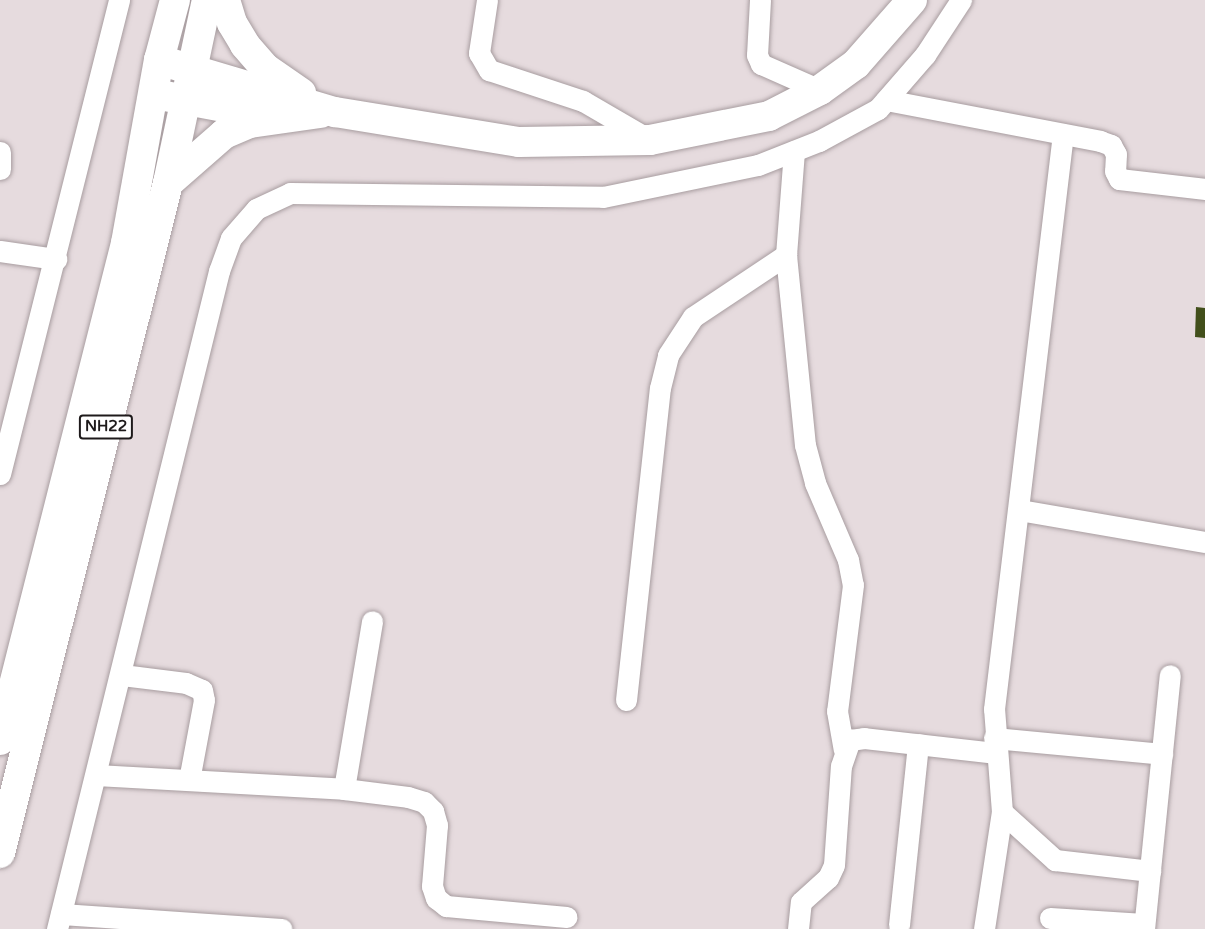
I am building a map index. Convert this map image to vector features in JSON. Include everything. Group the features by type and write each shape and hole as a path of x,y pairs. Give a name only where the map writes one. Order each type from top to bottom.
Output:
{"highway":[{"name":"NH22","path":"0,740 126,243 159,60 174,0"},
{"name":"NH22","path":"0,853 168,183 183,100 207,0"},
{"path":"225,0 232,23 265,68 335,112"},
{"path":"153,93 229,108 335,112 519,142 650,140 769,116 820,90 856,64 912,0"},
{"path":"159,60 335,112"},
{"path":"168,183 210,142 224,134 277,118 335,112"}],"street":[{"path":"0,474 56,259 119,0"},
{"path":"487,0 479,53 489,70 583,101 650,140"},
{"path":"760,0 757,55 761,64 820,90"},
{"path":"281,929 59,922 122,675 219,271 231,238 256,209 290,193 603,197 758,165 878,109 925,56 961,0"},
{"path":"886,100 1111,145 1119,179 1205,189"},
{"path":"984,929 1002,812 995,746 994,709 1063,134"},
{"path":"794,150 786,255 805,445 815,483 848,560 853,585 837,711 844,749 834,865 828,878 801,902 798,929"},
{"path":"0,152 0,169"},
{"path":"0,251 56,259"},
{"path":"626,700 658,399 669,355 693,317 786,255"},
{"path":"1019,510 1205,542"},
{"path":"344,789 372,621"},
{"path":"122,675 186,683 202,690 204,700 189,780"},
{"path":"1050,918 1144,926 1170,675"},
{"path":"844,749 850,740 864,738 918,744 1162,754"},
{"path":"899,925 918,744"},
{"path":"96,775 344,789 408,797 424,802 433,812 437,825 432,886 436,898 446,906 566,916"},
{"path":"1002,812 1055,860 1150,871"}],"building":[{"path":"1196,307 1205,308 1205,338 1195,337"}]}
